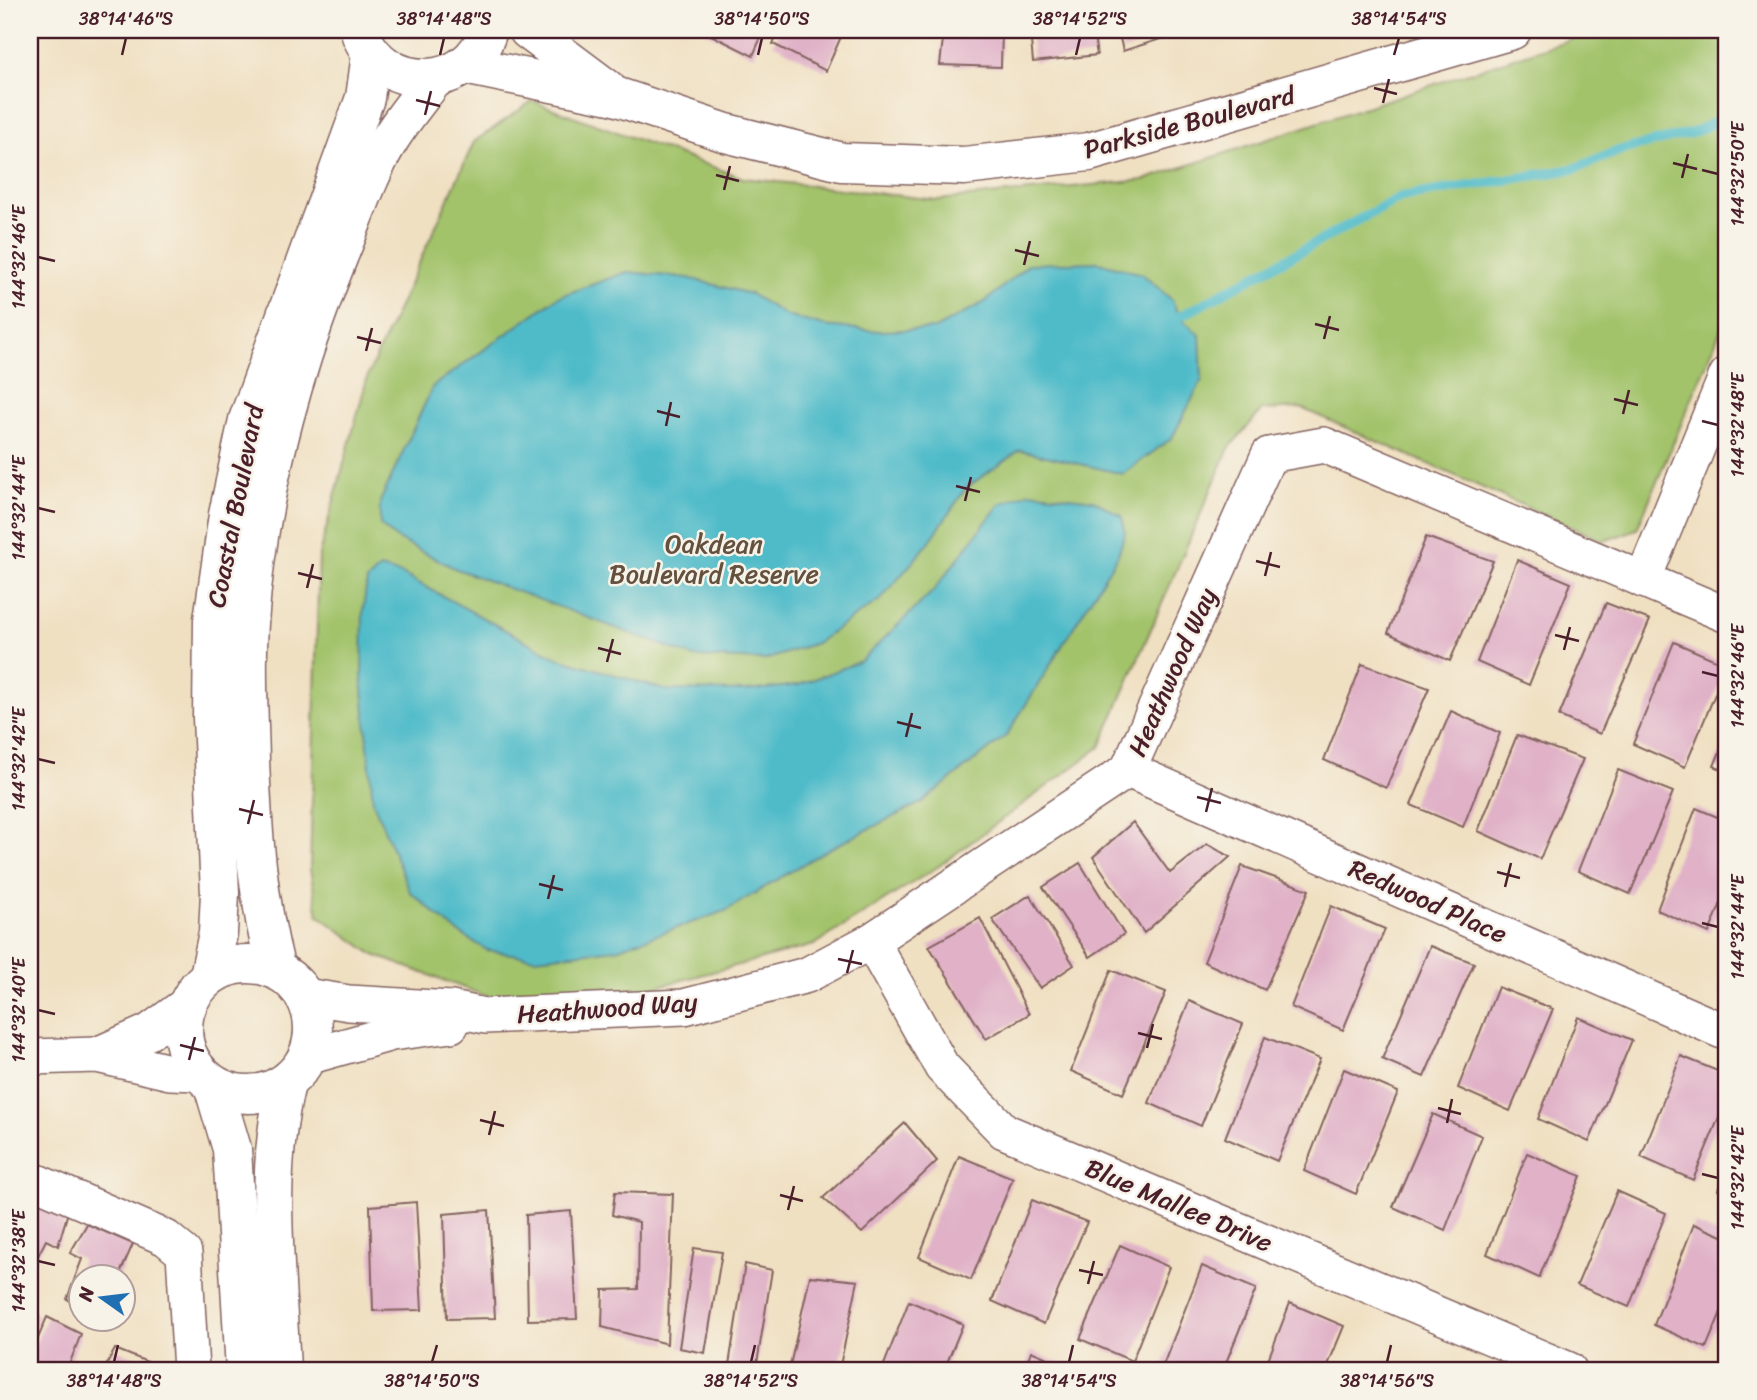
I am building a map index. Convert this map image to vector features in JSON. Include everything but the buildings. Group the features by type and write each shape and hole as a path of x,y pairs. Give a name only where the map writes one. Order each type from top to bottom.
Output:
{"street":[{"name":"Coastal Boulevard","path":"276,970 264,924 253,856 249,732 250,622 261,524 288,398 328,283 389,140 449,72 477,53 488,30"},
{"name":"Parkside Boulevard","path":"528,30 615,96"},
{"name":"Parkside Boulevard","path":"365,42 383,66 400,75 449,72 615,96 726,133 842,162 964,166 1089,152 1511,30"},
{"name":"Coastal Boulevard","path":"198,990 218,933 220,893 212,718 213,620 228,515 248,420 365,98 365,42"},
{"path":"1643,580 1727,375"},
{"name":"Heathwood Way","path":"305,996 349,1003 452,1009 485,1016 684,1007 807,975 871,941 1128,770 1269,455 1324,444 1727,615"},
{"name":"Redwood Place","path":"1128,770 1727,1032"},
{"name":"Blue Mallee Drive","path":"871,941 942,1067 1004,1131 1569,1370"},
{"path":"97,1055 149,1032 198,990 242,964 276,970 292,980 305,996 312,1014 314,1033 276,1121 273,1160 281,1370"},
{"path":"198,990 183,1021 183,1038 188,1057 206,1079 232,1149 245,1370"},
{"name":"Heathwood Way","path":"296,1070 392,1033 462,1024 485,1016"},
{"path":"30,1058 97,1055 206,1079 230,1093 250,1096 269,1092 296,1070"},
{"path":"30,1179 166,1238 184,1253 191,1370"}],"green space":[{"name":"Oakdean Boulevard Reserve","path":"1599,30 1727,30 1727,315 1637,529 1604,541 1301,408 1262,410 1229,448 1100,747 939,866 814,945 652,988 497,1000 374,955 318,915 310,869 319,555 368,375 474,142 532,101 743,178 937,200 1144,180"}],"water":[{"path":"1098,262 1142,274 1172,300 1179,317 1200,335 1202,380 1172,438 1123,474 1020,450 966,488 928,544 881,599 816,643 765,660 694,657 454,568 397,539 380,525 380,502 433,386 558,297 627,272 688,278 750,294 787,316 824,326 879,331 935,329 985,302 1029,264"},
{"path":"1030,492 1093,500 1122,516 1125,532 1118,555 1007,735 921,803 825,851 725,911 616,949 535,958 487,950 455,930 410,892 373,802 362,678 363,609 367,581 380,568 402,574 555,657 665,690 747,691 799,685 861,661 933,591 1000,504"}],"waterway":[{"path":"1179,317 1401,197 1574,169 1621,150 1692,133 1727,116"}]}
